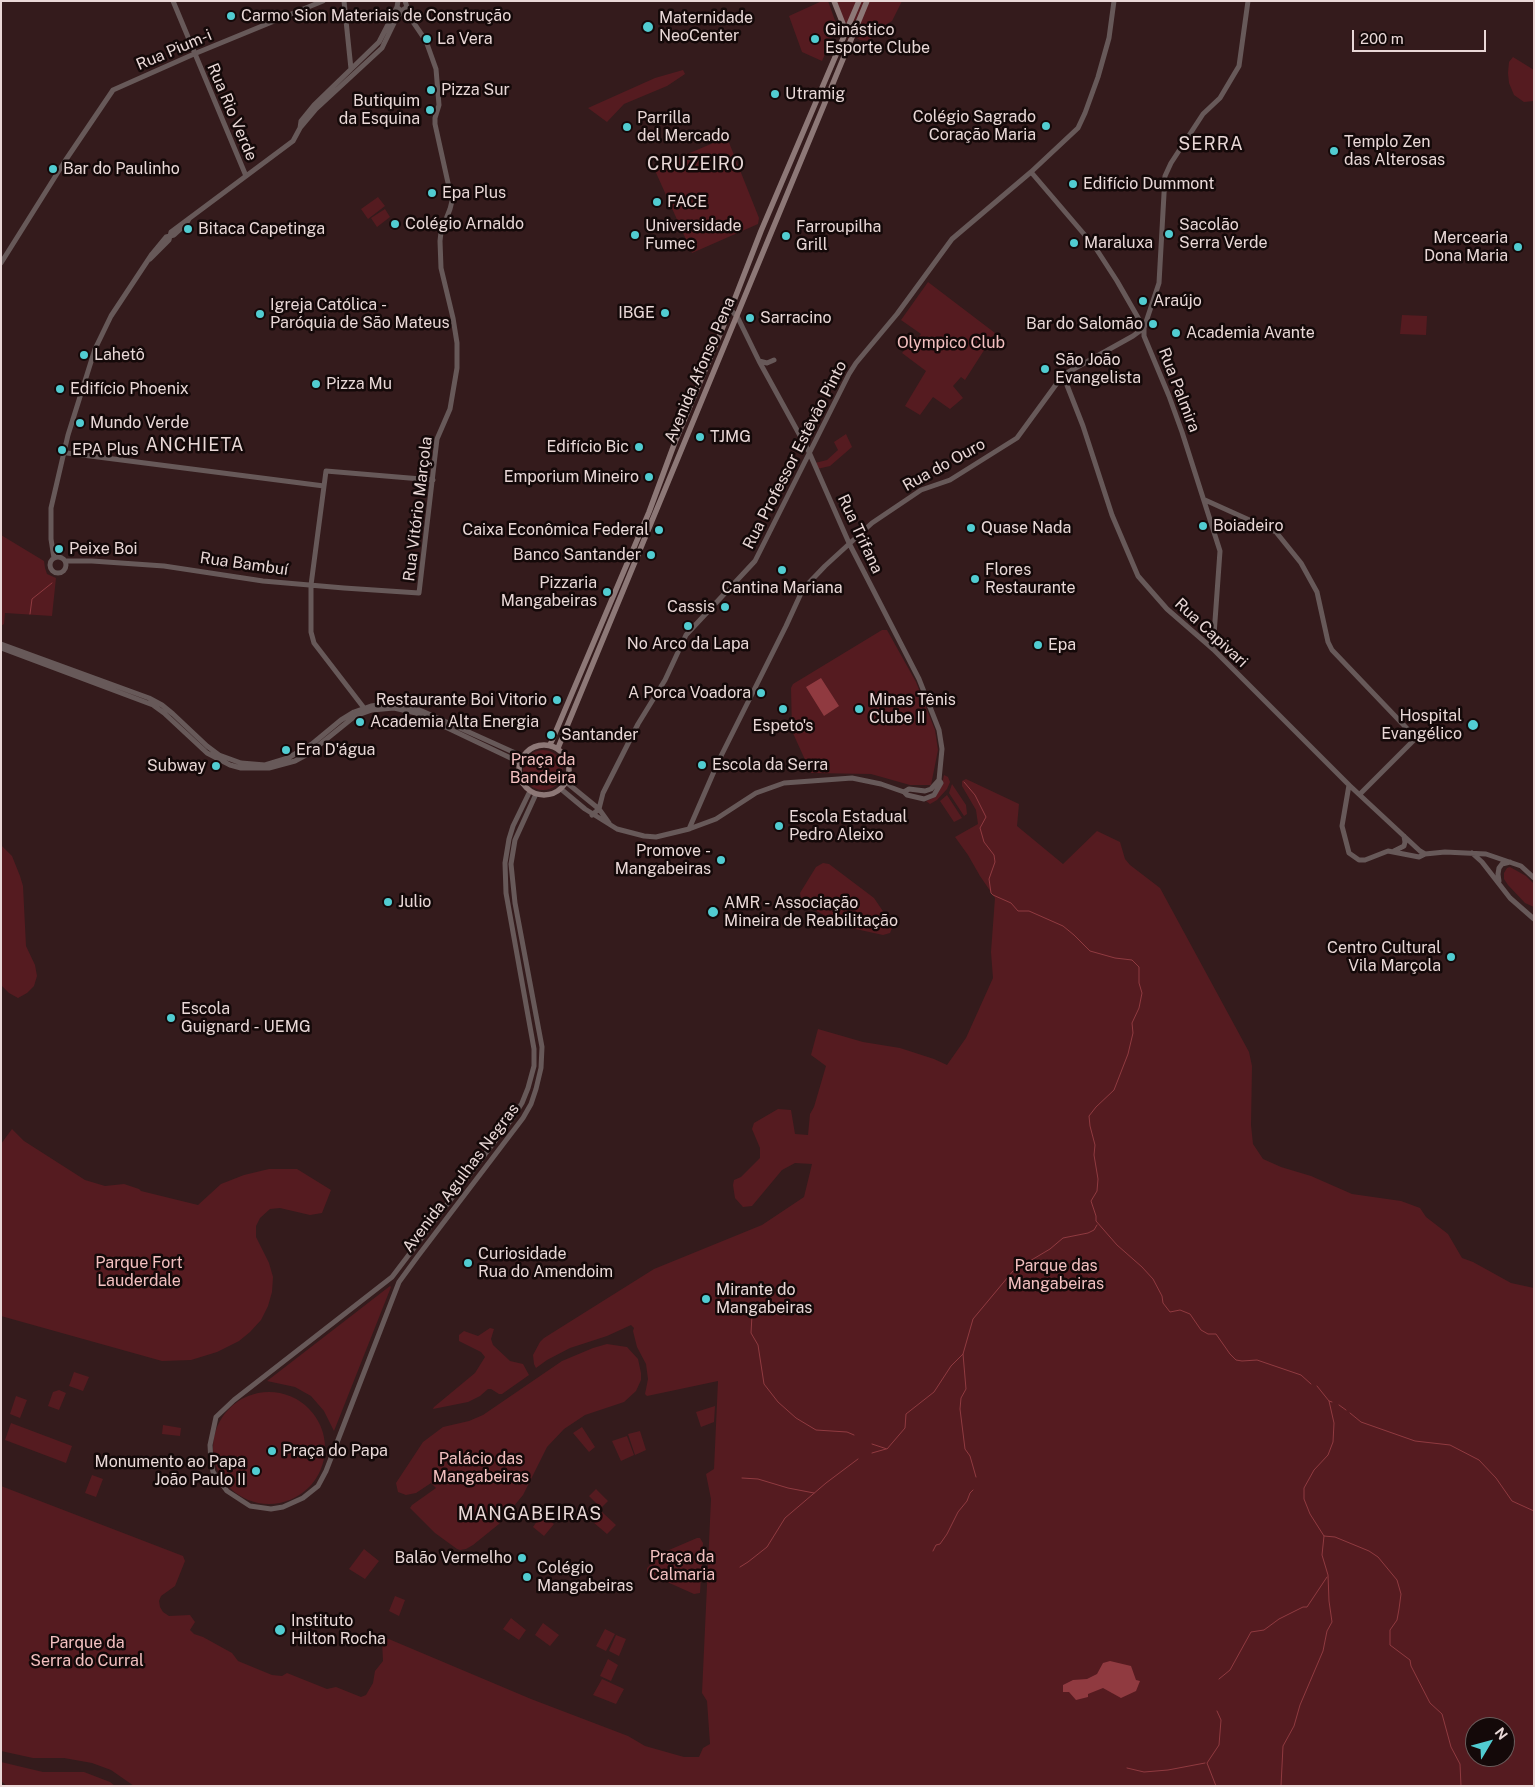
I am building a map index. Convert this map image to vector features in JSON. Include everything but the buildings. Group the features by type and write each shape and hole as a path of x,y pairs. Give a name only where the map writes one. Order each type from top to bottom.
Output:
{"main road":[{"path":"834,1 847,32 848,48"},
{"name":"Avenida Afonso Pena","path":"550,745 648,512 729,309 859,1"},
{"name":"Avenida Afonso Pena","path":"558,748 868,1"},
{"path":"696,393 704,397"},
{"path":"543,744 558,748 565,756 569,766 566,782 560,789 549,794 533,792 524,785 520,778 518,770 521,759 531,748 543,744"}],"street":[{"name":"Rua Rio Verde","path":"174,1 194,54 246,176"},
{"name":"Rua Pium-i","path":"1,263 65,161 114,90 194,54 323,1"},
{"path":"344,1 351,69"},
{"name":"Rua Professor Estêvão Pinto","path":"592,815 598,809 607,785 638,724 665,680 686,635 755,561 852,369 907,301 952,239 1031,172 1078,128 1085,113 1109,38 1114,1"},
{"path":"1144,328 1159,283 1165,176 1171,162 1198,121 1220,98 1239,66 1248,1"},
{"path":"300,128 301,122 314,105 380,42 398,4"},
{"name":"Rua Vitório Marçola","path":"398,4 405,5 416,23 426,41 436,69 440,105 435,118 435,124 452,201 441,232 440,241 441,268 457,343 457,368 450,409 437,439 420,593"},
{"path":"57,558 50,539 51,508 62,459 95,349 111,316 140,271 166,237 170,236 171,232 184,221 293,140 300,128 316,109 382,48 397,16 405,5"},
{"name":"Rua Palmira","path":"1031,172 1095,247 1122,288 1144,328 1144,336 1169,396 1220,551 1213,649"},
{"path":"729,309 737,316"},
{"name":"Rua Trifana","path":"702,825 716,819 756,793 784,783 852,778 881,784 904,792 909,789 926,792 939,780 941,768 942,749 939,730 919,679 848,543 809,452 759,361 737,316"},
{"name":"Rua do Ouro","path":"689,829 719,760 803,589 848,543 872,523 921,490 950,480 1017,438 1063,374 1144,328"},
{"path":"759,361 767,363 774,360"},
{"name":"Rua Capivari","path":"1063,374 1086,434 1112,515 1138,576 1167,609 1213,649 1349,785 1425,854"},
{"path":"60,473 64,468 71,429"},
{"path":"67,453 324,486"},
{"path":"364,708 314,643 311,632 311,585 326,471 433,480"},
{"path":"1204,500 1276,532 1301,563 1317,592 1328,642 1332,650 1416,738 1360,794"},
{"path":"57,558 66,561 66,568 58,574 50,568 50,562 57,558"},
{"name":"Rua Bambuí","path":"66,561 164,566 263,580 420,593"},
{"path":"1,644 149,698 162,705 219,755 241,763 265,765 288,758 312,744 341,720 364,708 385,704 405,705 422,711 521,759"},
{"path":"1,648 147,702 164,713 208,753 241,768 269,768 295,761 308,754 355,716 372,710 394,708 416,713 521,759"},
{"path":"566,782 598,809 611,825"},
{"path":"1349,785 1342,826 1346,844 1353,857 1361,861 1404,846 1406,842 1402,833"},
{"path":"560,789 592,815 624,832 656,836 702,825"},
{"name":"Avenida Agulhas Negras","path":"392,1278 514,1116 528,1088 534,1066 534,1049 509,912 505,863 513,826 533,792"},
{"name":"Avenida Agulhas Negras","path":"400,1282 523,1118 536,1089 541,1068 542,1040 515,903 511,864 515,840 533,792"},
{"path":"694,818 702,825"},
{"path":"1392,851 1419,856 1445,852 1486,854 1521,866 1534,878"},
{"path":"1471,853 1482,862 1510,898 1534,919"},
{"path":"1500,885 1499,868 1502,864 1511,862"},
{"path":"1524,909 1534,911"},
{"path":"392,1278 400,1282 326,1471 318,1486 309,1494 290,1505 271,1509 250,1506 234,1497 218,1479 211,1462 210,1437 216,1417 234,1400 392,1278"}],"green space":[{"name":"Ginástico Esporte Clube","path":"822,1 828,1 837,26 822,61 802,52 789,16"},
{"path":"836,1 902,1 892,21 873,32 870,41 860,40 855,37 850,49 843,18"},
{"path":"1513,57 1534,70 1534,101 1524,102 1514,95 1509,83 1508,73 1509,62"},
{"path":"683,70 685,74 667,86 624,104 607,122 588,108 655,78"},
{"path":"725,138 728,140 759,218 758,224 692,253 653,166 678,158"},
{"path":"378,197 385,206 368,219 361,209"},
{"path":"385,209 390,217 377,227 371,218"},
{"name":"Olympico Club","path":"928,282 995,333 965,380 961,377 953,386 963,398 950,409 933,397 920,415 905,406 926,371 902,353 909,345 911,347 921,334 901,320"},
{"path":"1402,315 1427,316 1426,335 1400,334"},
{"path":"846,434 852,447 830,466 817,469 815,463 827,460 838,450 834,442"},
{"path":"1,535 44,561 47,574 56,578 52,616 5,613 4,624 1,626"},
{"name":"Minas Tênis Clube II","path":"882,630 887,630 916,682 935,730 938,750 931,785 910,785 871,774 811,773 792,731 791,688 793,684"},
{"name":"Praça da Bandeira","path":"547,750 554,753 560,759 563,770 562,778 554,787 547,790 539,790 532,787 524,778 523,766 526,759 535,751"},
{"path":"944,775 948,777 950,782 947,789 937,800 930,804 926,801 933,798 942,783"},
{"name":"Parque das Mangabeiras","path":"966,779 1019,804 1017,826 1063,864 1097,831 1120,842 1125,859 1130,865 1160,888 1249,1052 1252,1066 1251,1125 1253,1144 1263,1159 1281,1167 1311,1176 1352,1194 1401,1201 1420,1208 1426,1217 1448,1234 1462,1258 1511,1283 1534,1288 1534,1786 134,1786 111,1770 92,1763 64,1758 33,1758 1,1751 1,1486 183,1556 185,1561 175,1586 161,1596 159,1601 163,1612 169,1616 190,1615 195,1622 190,1630 194,1634 232,1653 238,1661 272,1675 282,1676 287,1673 327,1689 336,1687 361,1697 366,1695 373,1683 375,1671 383,1661 382,1640 384,1637 531,1699 628,1736 645,1746 684,1757 699,1757 703,1748 710,1744 707,1701 702,1693 711,1499 706,1474 714,1469 718,1381 647,1396 645,1394 648,1379 646,1364 637,1347 634,1328 631,1325 607,1336 570,1348 536,1368 533,1355 544,1338 654,1269 762,1225 804,1197 812,1164 795,1163 782,1170 752,1206 743,1207 735,1198 733,1185 734,1180 741,1177 760,1158 760,1148 752,1129 754,1123 778,1109 791,1110 795,1134 808,1135 810,1114 814,1107 826,1066 811,1055 818,1029 863,1042 900,1048 947,1065 966,1038 993,978 991,952 995,898 955,837 978,824 976,810 962,786 962,781"},
{"path":"952,784 966,805 967,814 964,816 949,793"},
{"path":"947,795 962,818 954,822 940,801"},
{"path":"1,845 12,856 23,886 26,946 35,965 37,976 34,986 18,998 1,985"},
{"path":"823,863 829,864 874,898 893,926 890,933 883,935 851,928 804,904 800,893 816,867"},
{"path":"1510,867 1526,876 1534,884 1534,907 1525,903 1504,879 1504,873"},
{"name":"Parque Fort Lauderdale","path":"12,1129 24,1141 85,1180 105,1186 124,1184 141,1191 198,1205 221,1184 244,1175 269,1169 297,1169 331,1190 322,1213 310,1215 280,1208 270,1209 260,1218 256,1226 256,1237 269,1263 273,1277 272,1292 261,1320 250,1332 239,1341 217,1352 191,1360 162,1361 1,1316 1,1144"},
{"path":"390,1286 334,1431 324,1411 311,1396 295,1387 267,1381"},
{"path":"490,1328 494,1329 491,1339 493,1345 510,1361 523,1364 529,1375 502,1394 488,1389 480,1396 468,1402 433,1409 475,1373 485,1357 481,1352 459,1341 459,1335 464,1331 478,1336"},
{"name":"Palácio das Mangabeiras","path":"607,1344 627,1347 638,1359 641,1380 636,1391 624,1402 585,1415 564,1429 547,1447 523,1495 499,1524 473,1545 460,1550 435,1533 410,1508 436,1488 431,1483 416,1493 406,1495 398,1492 396,1483 423,1442 443,1427 469,1421 483,1415 562,1361"},
{"path":"74,1372 89,1377 83,1391 69,1386"},
{"path":"59,1390 66,1393 59,1410 48,1406 53,1392"},
{"path":"269,1392 291,1396 309,1408 321,1426 325,1448 321,1470 309,1488 291,1500 269,1504 247,1500 229,1488 217,1470 213,1448 217,1426 229,1408 247,1396"},
{"path":"16,1396 27,1400 20,1418 10,1414"},
{"path":"715,1406 714,1422 701,1427 696,1412"},
{"path":"11,1423 72,1446 66,1463 5,1440"},
{"path":"163,1425 181,1428 180,1436 162,1434"},
{"path":"582,1427 595,1447 589,1452 573,1433"},
{"path":"640,1431 646,1450 635,1455 628,1434"},
{"path":"627,1436 634,1455 621,1461 612,1441"},
{"path":"92,1475 103,1479 96,1497 85,1493"},
{"path":"596,1489 608,1501 601,1508 589,1496"},
{"path":"602,1512 616,1525 607,1534 593,1522"},
{"path":"542,1514 554,1524 544,1536 533,1527"},
{"name":"Praça da Calmaria","path":"700,1538 703,1543 700,1593 694,1594 647,1573 647,1568 662,1553"},
{"path":"364,1549 379,1561 365,1579 349,1569"},
{"path":"395,1596 405,1600 399,1616 389,1611"},
{"path":"511,1618 526,1630 519,1640 503,1629"},
{"path":"543,1623 559,1635 550,1646 535,1635"},
{"path":"605,1629 615,1634 606,1651 596,1646"},
{"path":"616,1635 626,1639 619,1656 609,1651"},
{"path":"608,1659 618,1665 611,1681 600,1676"},
{"path":"602,1679 624,1689 616,1704 593,1695"},
{"path":"1,1762 43,1772 84,1772 110,1782 115,1786 7,1786 1,1781"}],"shaded area":[{"path":"821,678 839,706 824,716 806,687"},
{"path":"1110,1661 1131,1666 1136,1680 1140,1681 1136,1691 1121,1698 1103,1688 1088,1694 1088,1697 1076,1700 1069,1692 1063,1692 1063,1685 1073,1680 1087,1679 1097,1674 1103,1663"}],"waterway":[{"path":"30,614 32,599 52,583"},
{"path":"964,782 975,795 986,817 980,828 984,842 994,855 995,862 989,879 991,893 1011,903 1018,911 1029,911 1063,926 1090,951 1115,958 1132,960 1139,967 1139,983 1142,993 1139,1008 1132,1023 1133,1033 1128,1054 1114,1090 1089,1116 1095,1145 1094,1155 1098,1179 1097,1191 1091,1201 1096,1221 1117,1245 1153,1279 1162,1296 1163,1303 1170,1312 1180,1310 1190,1314 1201,1330 1208,1334 1216,1334 1236,1360 1257,1360 1301,1375 1311,1384"},
{"path":"976,1477 970,1456 965,1449 960,1409 961,1398 966,1389 963,1354 973,1319 1013,1271 1050,1249 1063,1238 1088,1233 1094,1230 1097,1225"},
{"path":"752,1315 751,1333 758,1345 764,1384 778,1402 796,1418 816,1430 847,1432 854,1435"},
{"path":"872,1444 887,1449 905,1428 906,1414 934,1392 951,1366 963,1354"},
{"path":"1317,1386 1329,1401 1332,1402"},
{"path":"1329,1401 1334,1423 1333,1442 1328,1455 1314,1470 1304,1488 1304,1499 1310,1514 1324,1536 1335,1537 1369,1551 1378,1557 1397,1580 1401,1594 1397,1620 1390,1630 1390,1645 1410,1660 1411,1666 1430,1703 1442,1714 1451,1747 1460,1764 1461,1786"},
{"path":"1339,1405 1346,1410"},
{"path":"1350,1413 1361,1422 1415,1441 1450,1445 1479,1460 1496,1478 1512,1501 1534,1511"},
{"path":"872,1453 886,1449"},
{"path":"740,1567 767,1547 785,1518 858,1459"},
{"path":"742,1478 758,1479 814,1493"},
{"path":"933,1551 947,1534 958,1512 973,1490"},
{"path":"1281,1786 1283,1746 1294,1726 1300,1705 1323,1651 1327,1631 1332,1622 1328,1575 1322,1555 1324,1536"},
{"path":"1219,1679 1230,1670 1251,1632 1264,1630 1279,1619 1303,1607 1307,1607 1327,1577"},
{"path":"1216,1786 1207,1763 1219,1745 1221,1720 1217,1711"},
{"path":"1127,1768 1144,1772 1168,1770 1205,1763"}],"place":[{"name":"Carmo Sion Materiais de Construção","path":"231,16"},
{"name":"Maternidade NeoCenter","path":"648,27"},
{"name":"La Vera","path":"427,39"},
{"name":"Ginástico Esporte Clube","path":"815,39"},
{"name":"Pizza Sur","path":"431,90"},
{"name":"Utramig","path":"775,94"},
{"name":"Butiquim da Esquina","path":"430,110"},
{"name":"Colégio Sagrado Coração Maria","path":"1046,126"},
{"name":"Parrilla del Mercado","path":"627,127"},
{"name":"Templo Zen das Alterosas","path":"1334,151"},
{"name":"Bar do Paulinho","path":"53,169"},
{"name":"Edifício Dummont","path":"1073,184"},
{"name":"Epa Plus","path":"432,193"},
{"name":"FACE","path":"657,202"},
{"name":"Colégio Arnaldo","path":"395,224"},
{"name":"Bitaca Capetinga","path":"188,229"},
{"name":"Sacolão Serra Verde","path":"1169,234"},
{"name":"Universidade Fumec","path":"635,235"},
{"name":"Farroupilha Grill","path":"786,236"},
{"name":"Maraluxa","path":"1074,243"},
{"name":"Mercearia Dona Maria","path":"1518,247"},
{"name":"Araújo","path":"1143,301"},
{"name":"IBGE","path":"665,313"},
{"name":"Igreja Católica - Paróquia de São Mateus","path":"260,314"},
{"name":"Sarracino","path":"750,318"},
{"name":"Bar do Salomão","path":"1153,324"},
{"name":"Academia Avante","path":"1176,333"},
{"name":"Lahetô","path":"84,355"},
{"name":"São João Evangelista","path":"1045,369"},
{"name":"Pizza Mu","path":"316,384"},
{"name":"Edifício Phoenix","path":"60,389"},
{"name":"Mundo Verde","path":"80,423"},
{"name":"TJMG","path":"700,437"},
{"name":"Edifício Bic","path":"639,447"},
{"name":"EPA Plus","path":"62,450"},
{"name":"Emporium Mineiro","path":"649,477"},
{"name":"Boiadeiro","path":"1203,526"},
{"name":"Quase Nada","path":"971,528"},
{"name":"Caixa Econômica Federal","path":"659,530"},
{"name":"Peixe Boi","path":"59,549"},
{"name":"Banco Santander","path":"651,555"},
{"name":"Cantina Mariana","path":"782,570"},
{"name":"Flores Restaurante","path":"975,579"},
{"name":"Pizzaria Mangabeiras","path":"607,592"},
{"name":"Cassis","path":"725,607"},
{"name":"No Arco da Lapa","path":"688,626"},
{"name":"Epa","path":"1038,645"},
{"name":"A Porca Voadora","path":"761,693"},
{"name":"Restaurante Boi Vitorio","path":"557,700"},
{"name":"Espeto's","path":"783,709"},
{"name":"Minas Tênis Clube II","path":"859,709"},
{"name":"Academia Alta Energia","path":"360,722"},
{"name":"Hospital Evangélico","path":"1473,725"},
{"name":"Santander","path":"551,735"},
{"name":"Era D'água","path":"286,750"},
{"name":"Escola da Serra","path":"702,765"},
{"name":"Subway","path":"216,766"},
{"name":"Escola Estadual Pedro Aleixo","path":"779,826"},
{"name":"Promove - Mangabeiras","path":"721,860"},
{"name":"Julio","path":"388,902"},
{"name":"AMR - Associação Mineira de Reabilitação","path":"713,912"},
{"name":"Centro Cultural Vila Marçola","path":"1451,957"},
{"name":"Escola Guignard - UEMG","path":"171,1018"},
{"name":"Curiosidade Rua do Amendoim","path":"468,1263"},
{"name":"Mirante do Mangabeiras","path":"706,1299"},
{"name":"Praça do Papa","path":"272,1451"},
{"name":"Monumento ao Papa João Paulo II","path":"256,1471"},
{"name":"Balão Vermelho","path":"522,1558"},
{"name":"Colégio Mangabeiras","path":"527,1577"},
{"name":"Instituto Hilton Rocha","path":"280,1630"}],"district":[{"name":"SERRA","path":"1211,144"},
{"name":"CRUZEIRO","path":"696,164"},
{"name":"ANCHIETA","path":"195,445"},
{"name":"MANGABEIRAS","path":"530,1514"}],"park label":[{"name":"Parque da Serra do Curral","path":"87,1652"}]}
